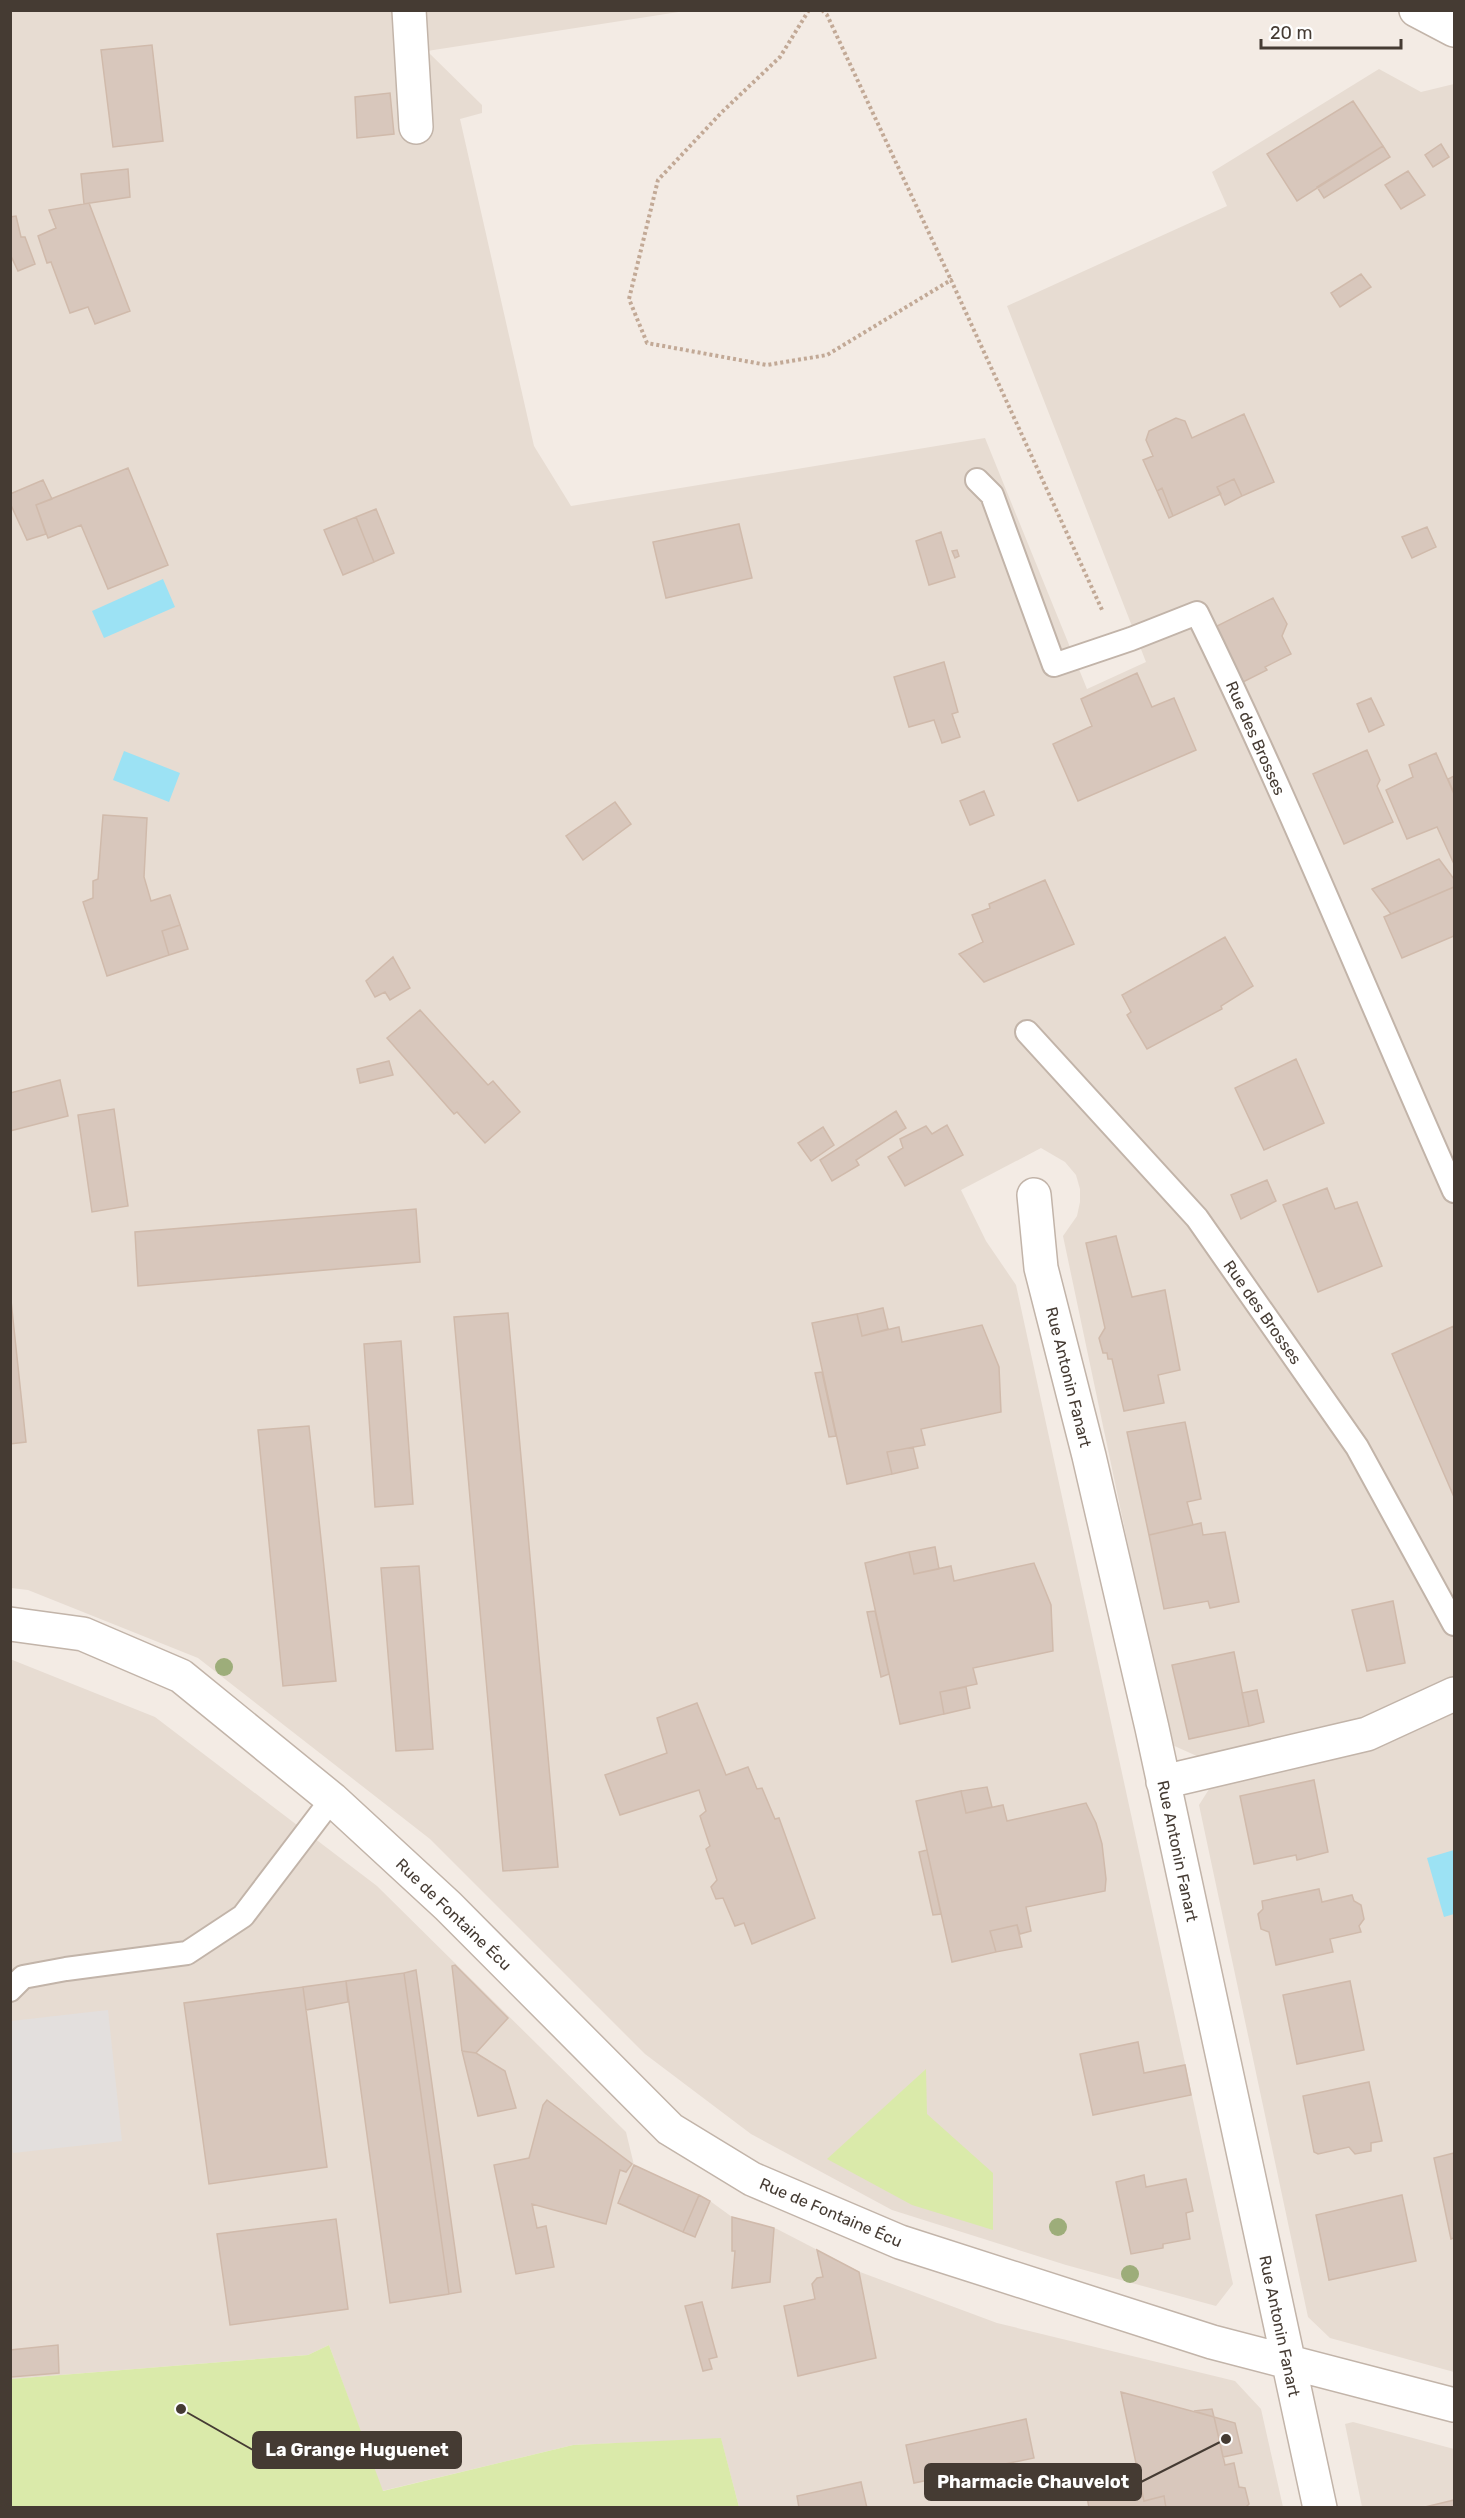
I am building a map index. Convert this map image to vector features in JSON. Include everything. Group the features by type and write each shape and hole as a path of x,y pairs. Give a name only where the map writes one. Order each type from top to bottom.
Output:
{"street":[{"path":"410,10 416,127"},
{"path":"1416,10 1455,30"},
{"name":"Rue Antonin Fanart","path":"1034,1196 1041,1268 1092,1468 1163,1782 1320,2508"},
{"name":"Rue de Fontaine Écu","path":"10,1624 83,1634 181,1677 332,1799 448,1906 670,2129 752,2179 900,2242 1202,2339 1290,2364 1356,2378 1455,2405"},
{"path":"1163,1782 1367,1734 1455,1694"}],"lane":[{"name":"Rue des Brosses","path":"977,480 992,495 1054,665 1131,639 1197,612 1246,714 1384,1034 1455,1191"},
{"name":"Rue des Brosses","path":"1027,1032 1197,1218 1357,1447 1455,1624"},
{"path":"10,1990 23,1977 187,1953 243,1916 332,1799"}],"path":[{"path":"809,10 780,57 722,112 658,180 629,299 647,343 767,365 827,355 951,280"},
{"path":"822,10 827,15 951,280 1108,625 1124,620 1131,639"}],"shaded area":[{"path":"10,11 685,11 427,51 482,105 482,113 460,119 534,446 571,506 985,438 1087,689 1146,662 1007,306 1227,206 1212,172 1379,69 1421,92 1454,84 1454,1682 1343,1734 1208,1761 1170,1744 1063,1236 1077,1216 1080,1202 1080,1189 1076,1175 1065,1162 1041,1148 961,1190 986,1241 1016,1285 1233,2284 1216,2306 1066,2265 892,2210 751,2134 645,2054 430,1839 198,1658 28,1590 11,1588"},
{"path":"10,1659 155,1717 377,1886 626,2132 634,2165 706,2198 732,2217 777,2229 860,2272 997,2323 1235,2381 1261,2409 1283,2507 739,2507 721,2439 573,2445 382,2491 329,2345 308,2355 11,2379"},
{"path":"1454,1706 1454,2372 1330,2338 1308,2317 1199,1805 1213,1783"},
{"path":"108,2010 122,2141 13,2153 10,2131 11,2021"},
{"path":"1353,2422 1454,2449 1454,2507 1362,2507 1345,2424"}],"green space":[{"path":"926,2069 927,2114 993,2173 993,2230 912,2205 827,2159"},
{"path":"329,2345 383,2491 573,2445 721,2438 739,2507 11,2507 11,2379 308,2355"}],"water":[{"path":"163,579 175,607 104,638 92,611"},
{"path":"124,751 180,773 169,802 113,780"},
{"path":"1454,1850 1454,1914 1444,1917 1427,1858"}],"building":[{"path":"152,45 163,141 113,147 101,50"},
{"path":"390,93 394,134 357,138 355,97"},
{"path":"1353,101 1383,146 1297,201 1267,154"},
{"path":"1441,144 1449,157 1433,167 1425,155"},
{"path":"1383,146 1390,157 1324,198 1317,187"},
{"path":"128,169 130,197 84,204 81,174"},
{"path":"1408,171 1425,195 1401,209 1385,185"},
{"path":"89,203 130,311 95,324 88,307 70,313 51,262 47,263 38,236 56,228 49,210"},
{"path":"16,216 21,237 25,237 35,264 18,271 10,254 10,217"},
{"path":"1361,274 1371,287 1340,307 1331,293"},
{"path":"1244,414 1274,482 1242,496 1234,479 1217,487 1221,494 1173,516 1162,488 1157,491 1143,460 1153,456 1146,440 1149,431 1176,418 1185,421 1192,438"},
{"path":"128,468 168,565 108,589 81,525 48,538 36,505"},
{"path":"1234,479 1242,496 1225,505 1217,487"},
{"path":"43,480 52,499 36,505 46,534 27,540 10,503 10,494"},
{"path":"1162,488 1173,516 1169,518 1157,491"},
{"path":"376,509 394,553 374,562 356,517"},
{"path":"356,517 374,562 343,575 324,530"},
{"path":"739,524 752,578 666,598 653,542"},
{"path":"1427,527 1436,547 1412,558 1402,537"},
{"path":"941,532 955,577 929,585 916,541"},
{"path":"957,550 959,556 955,558 952,551"},
{"path":"1273,598 1287,624 1282,636 1291,654 1265,667 1267,670 1243,682 1213,628"},
{"path":"944,662 958,712 952,714 960,737 942,743 934,720 909,727 894,677"},
{"path":"1137,673 1152,707 1174,698 1196,750 1078,801 1053,744 1092,726 1081,699"},
{"path":"1371,698 1384,725 1369,732 1357,704"},
{"path":"1367,750 1380,780 1377,786 1393,822 1344,844 1313,774"},
{"path":"1436,753 1454,794 1454,864 1437,827 1407,839 1386,790 1413,777 1409,765"},
{"path":"1454,776 1454,793 1448,779"},
{"path":"984,791 994,815 970,825 960,801"},
{"path":"615,802 631,824 583,860 566,836"},
{"path":"103,815 147,818 144,877 151,901 170,895 180,925 162,931 169,955 107,976 83,902 93,898 93,881 98,879"},
{"path":"1439,859 1454,879 1454,887 1391,914 1372,889"},
{"path":"1045,880 1074,944 984,982 959,954 983,942 972,915 990,908 989,904"},
{"path":"1454,887 1454,936 1402,958 1384,917"},
{"path":"180,925 188,949 169,955 162,931"},
{"path":"1225,937 1253,986 1221,1006 1222,1009 1147,1049 1127,1015 1131,1012 1122,995"},
{"path":"393,957 410,988 390,1000 385,992 375,997 366,981"},
{"path":"420,1010 488,1085 493,1081 520,1112 485,1143 457,1112 454,1114 387,1038"},
{"path":"1296,1059 1324,1123 1264,1150 1235,1088"},
{"path":"389,1061 393,1075 360,1083 357,1069"},
{"path":"60,1080 68,1116 10,1131 10,1093"},
{"path":"114,1109 128,1206 92,1212 78,1115"},
{"path":"896,1111 906,1128 856,1160 859,1165 832,1181 820,1160"},
{"path":"947,1125 963,1155 905,1186 888,1157 903,1148 900,1139 926,1126 932,1134"},
{"path":"823,1127 834,1145 811,1161 798,1143"},
{"path":"1267,1180 1276,1201 1241,1219 1231,1195"},
{"path":"1327,1188 1335,1209 1357,1202 1382,1266 1318,1292 1283,1205"},
{"path":"416,1209 420,1262 138,1286 135,1232"},
{"path":"1116,1236 1132,1297 1165,1290 1180,1370 1158,1375 1164,1403 1124,1411 1112,1359 1108,1359 1107,1353 1103,1353 1099,1338 1105,1328 1086,1243"},
{"path":"10,1291 26,1442 10,1444"},
{"path":"883,1308 888,1329 862,1336 857,1314"},
{"path":"508,1313 558,1867 503,1871 454,1317"},
{"path":"857,1314 862,1336 899,1327 902,1342 982,1325 999,1367 1001,1412 921,1429 925,1445 887,1452 892,1474 847,1484 812,1323"},
{"path":"1454,1326 1454,1497 1392,1354"},
{"path":"401,1341 413,1504 375,1507 364,1344"},
{"path":"822,1372 836,1436 829,1437 815,1373"},
{"path":"1185,1422 1201,1499 1187,1502 1193,1525 1149,1535 1127,1432"},
{"path":"309,1426 336,1681 283,1686 258,1430"},
{"path":"913,1447 918,1468 892,1474 887,1452"},
{"path":"1201,1523 1203,1535 1225,1532 1239,1602 1210,1608 1208,1601 1164,1609 1149,1535"},
{"path":"935,1547 939,1569 914,1574 909,1552"},
{"path":"909,1552 914,1574 951,1566 954,1581 1034,1563 1051,1605 1053,1651 973,1668 977,1684 940,1692 944,1714 900,1724 865,1563"},
{"path":"419,1566 433,1749 396,1751 381,1568"},
{"path":"1393,1601 1405,1663 1367,1671 1352,1610"},
{"path":"875,1611 889,1674 881,1677 867,1612"},
{"path":"1234,1652 1249,1726 1189,1739 1172,1665"},
{"path":"966,1687 970,1708 944,1714 940,1692"},
{"path":"1257,1690 1264,1722 1249,1726 1242,1693"},
{"path":"697,1703 726,1775 748,1767 757,1789 762,1788 775,1819 779,1818 815,1918 752,1944 744,1923 735,1926 723,1898 716,1899 711,1887 717,1880 706,1849 710,1846 700,1816 706,1811 699,1790 620,1815 605,1775 667,1753 657,1718"},
{"path":"1314,1780 1328,1852 1297,1860 1296,1855 1254,1864 1240,1796"},
{"path":"987,1787 992,1807 966,1813 961,1791"},
{"path":"961,1791 966,1813 1003,1805 1007,1821 1086,1803 1096,1823 1102,1844 1105,1891 1026,1907 1031,1931 1020,1934 1017,1925 990,1931 996,1952 952,1962 916,1801"},
{"path":"927,1850 941,1914 933,1915 919,1852"},
{"path":"1319,1889 1322,1902 1352,1895 1354,1901 1361,1905 1364,1919 1359,1926 1361,1932 1330,1939 1333,1952 1276,1965 1269,1932 1261,1929 1258,1914 1263,1909 1262,1901"},
{"path":"1017,1925 1022,1947 996,1952 990,1931"},
{"path":"455,1965 508,2018 476,2053 462,2051 452,1966"},
{"path":"416,1970 461,2292 449,2294 404,1973"},
{"path":"404,1973 449,2294 390,2303 346,1981"},
{"path":"346,1981 348,2002 306,2010 303,1987"},
{"path":"1350,1981 1364,2050 1297,2064 1283,1995"},
{"path":"303,1987 327,2167 209,2184 184,2003"},
{"path":"1138,2042 1144,2073 1185,2065 1191,2095 1093,2115 1080,2054"},
{"path":"462,2051 476,2053 505,2071 516,2108 478,2116"},
{"path":"1369,2082 1382,2141 1371,2143 1371,2151 1355,2154 1349,2147 1318,2154 1314,2152 1303,2096"},
{"path":"547,2100 632,2164 626,2172 620,2170 606,2224 532,2204 537,2228 546,2226 554,2267 516,2274 494,2165 529,2158 543,2105"},
{"path":"1454,2153 1454,2238 1451,2239 1434,2158"},
{"path":"634,2165 699,2195 683,2232 618,2203"},
{"path":"1144,2175 1146,2187 1186,2179 1193,2211 1186,2213 1190,2239 1163,2244 1163,2248 1131,2254 1116,2182"},
{"path":"699,2195 710,2201 695,2237 683,2232"},
{"path":"1402,2195 1416,2261 1329,2280 1316,2215"},
{"path":"732,2217 774,2228 770,2282 732,2288 735,2251 732,2251"},
{"path":"336,2219 348,2309 230,2325 217,2234"},
{"path":"817,2250 859,2272 876,2358 798,2376 784,2306 815,2299 812,2284 817,2278 823,2277"},
{"path":"702,2302 717,2357 709,2359 712,2369 703,2371 685,2306"},
{"path":"58,2345 59,2373 11,2377 10,2350"},
{"path":"1121,2392 1214,2417 1225,2465 1234,2463 1239,2487 1245,2488 1249,2504 1245,2508 1166,2508 1164,2496 1144,2501"},
{"path":"1212,2409 1214,2417 1194,2411"},
{"path":"1214,2417 1235,2423 1242,2453 1223,2457"},
{"path":"1026,2419 1034,2458 914,2483 906,2445"},
{"path":"1139,2480 1144,2501 1164,2496 1166,2508 1089,2508 1086,2491"},
{"path":"861,2482 867,2508 799,2508 797,2496"},
{"path":"1454,2500 1454,2508 1421,2508"}],"place":[{"name":"La Grange Huguenet","path":"181,2409"},
{"name":"Pharmacie Chauvelot","path":"1226,2439"}]}
